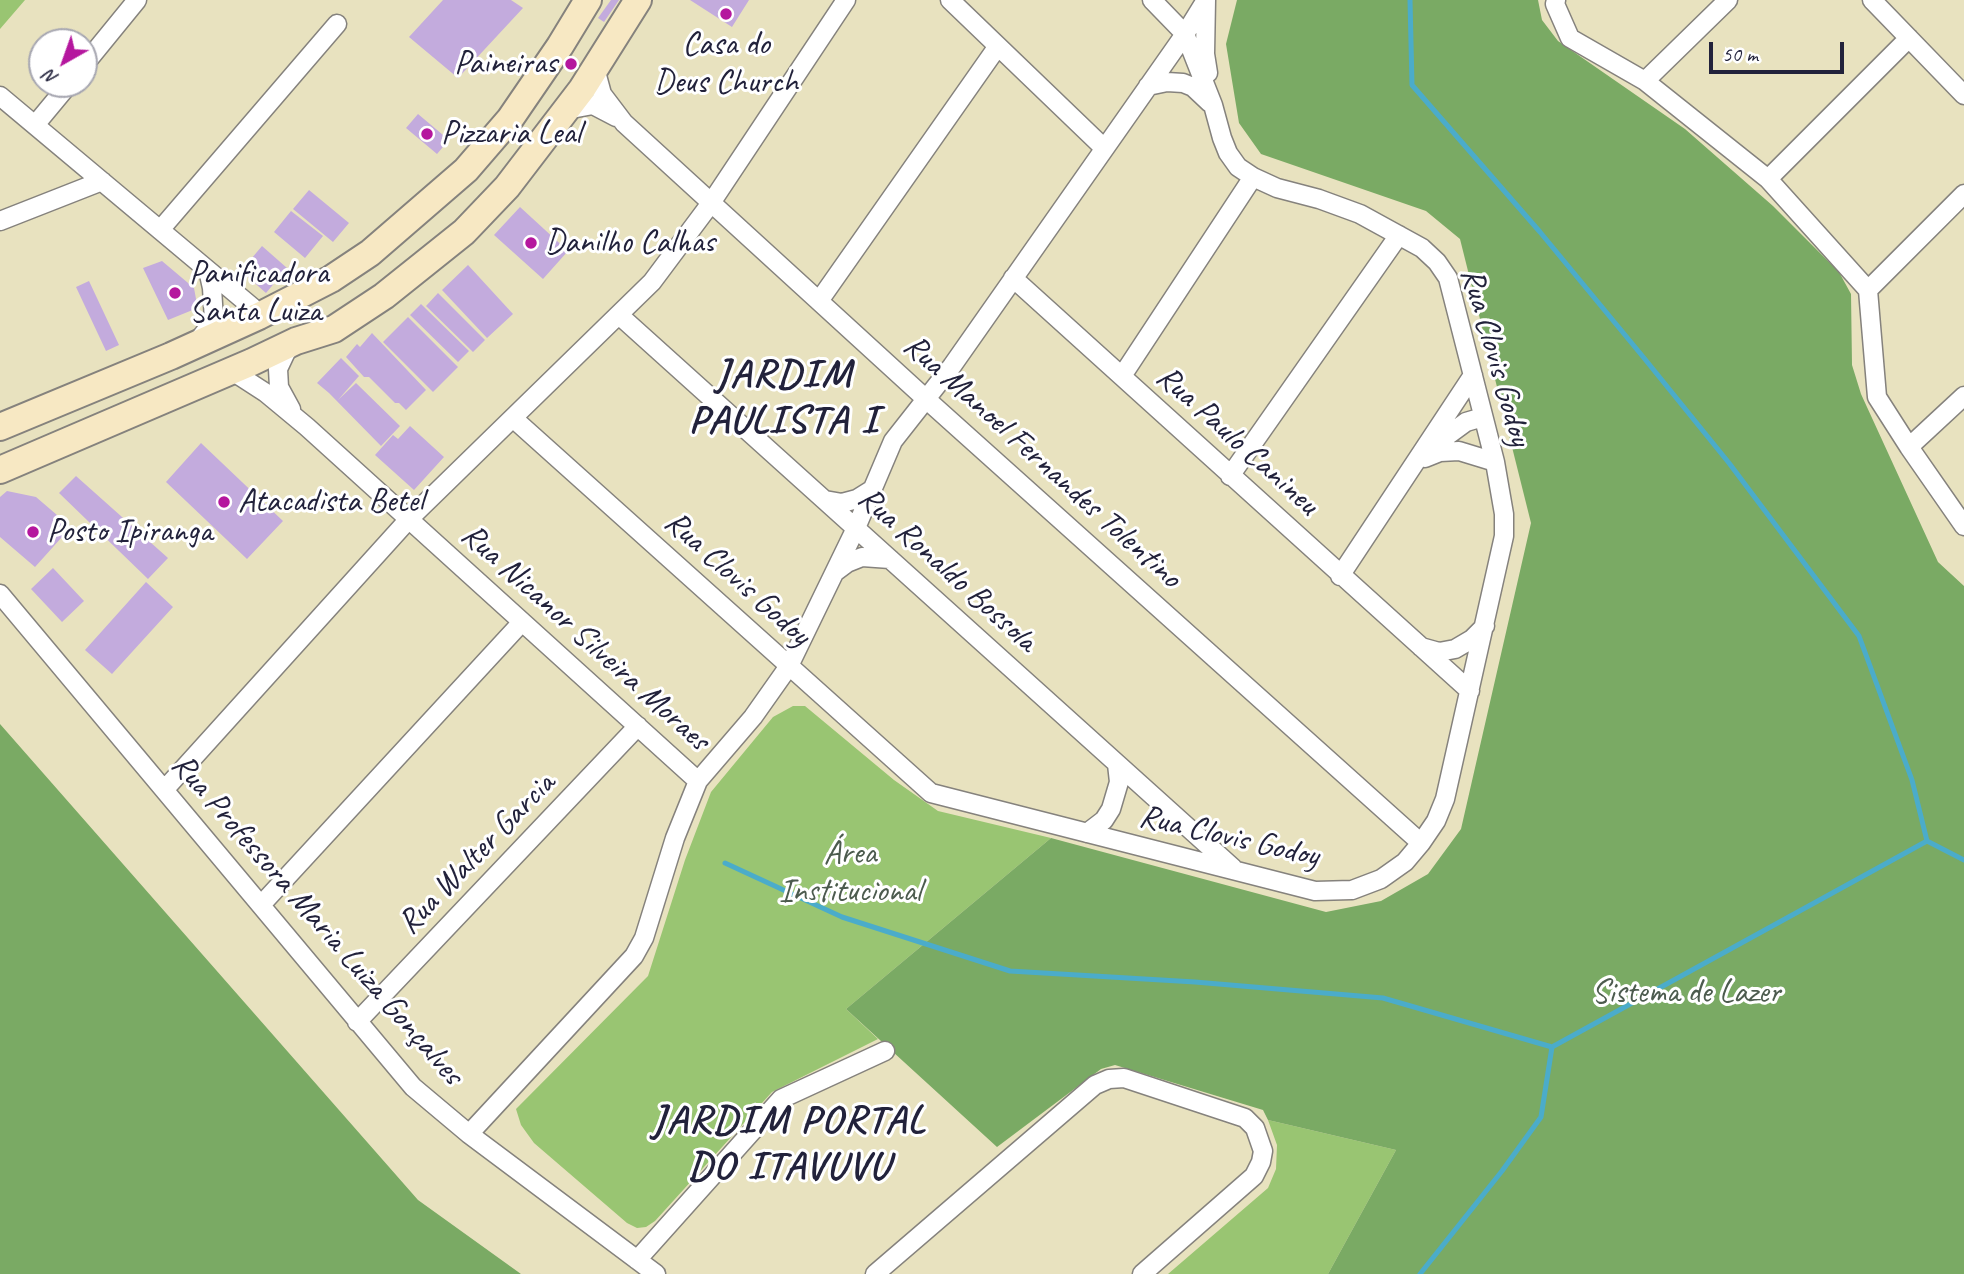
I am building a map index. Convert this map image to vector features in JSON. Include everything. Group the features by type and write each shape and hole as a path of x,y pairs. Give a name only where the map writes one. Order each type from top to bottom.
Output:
{"main road":[{"path":"0,427 259,316 331,279 369,253 466,170 510,119 588,0"},
{"path":"0,470 233,370 282,354 334,329 384,296 464,232 507,187 596,68 638,0"},
{"path":"259,316 282,354"},
{"path":"182,351 189,356 233,370"}],"street":[{"path":"98,48 137,0"},
{"path":"165,789 409,519 652,282 710,203 846,0"},
{"path":"950,0 1104,148"},
{"path":"469,1134 634,956 644,938 675,838 698,781 753,717 789,666 856,528 893,441 953,366 1188,29 1152,0"},
{"name":"Rua Clovis Godoy","path":"1188,29 1206,0"},
{"name":"Rua Clovis Godoy","path":"1205,54 1206,0"},
{"path":"1556,0 1555,4 1570,38 1645,81 1769,179 1868,290 1877,397 1964,526"},
{"path":"1645,81 1728,0"},
{"path":"1872,0 1964,95"},
{"path":"160,230 337,24"},
{"name":"Rua Clovis Godoy","path":"1188,29 1199,36 1205,54 1213,105"},
{"name":"Rua Clovis Godoy","path":"514,419 931,793 1315,891 1352,890 1381,879 1405,862 1421,844 1436,821 1444,799 1471,691 1505,523 1495,461 1448,278 1437,262 1422,248 1360,214 1277,188 1252,177 1238,167 1228,153 1188,29"},
{"path":"1769,179 1909,38"},
{"path":"818,301 998,46"},
{"name":"Rua Manoel Fernandes Tolentino","path":"596,68 602,94 624,122 710,203 1421,844"},
{"path":"1147,86 1167,82 1184,83 1193,86 1213,105"},
{"path":"0,96 252,307 259,316"},
{"path":"35,125 57,98"},
{"name":"Rua Manoel Fernandes Tolentino","path":"566,110 593,106 624,122"},
{"path":"1073,119 1098,127 1125,119"},
{"path":"1122,376 1252,177"},
{"path":"0,221 102,181"},
{"path":"1868,290 1964,194"},
{"path":"1230,476 1399,235"},
{"path":"182,351 205,333 214,320 208,270"},
{"name":"Rua Paulo Canineu","path":"1013,278 1340,576 1471,691"},
{"name":"Rua Ronaldo Bossola","path":"619,315 1234,869"},
{"name":"Rua Nicanor Silveira Moraes","path":"282,354 279,387 286,404 307,427"},
{"name":"Rua Nicanor Silveira Moraes","path":"233,370 307,427 698,781"},
{"path":"1340,576 1419,461 1473,375"},
{"path":"1909,447 1964,396"},
{"path":"1419,461 1454,429 1483,417"},
{"path":"1419,461 1440,452 1459,451 1495,461"},
{"path":"825,500 842,503 857,499 873,489"},
{"path":"833,575 846,563 862,557 890,559"},
{"name":"Rua Professora Maria Luiza Gonçalves","path":"0,594 413,1087 469,1134 656,1274"},
{"path":"261,905 522,622"},
{"path":"1421,647 1439,652 1455,649 1472,639 1485,626"},
{"name":"Rua Walter Garcia","path":"356,1022 638,726"},
{"path":"1087,833 1104,820 1116,796 1119,782 1117,764"},
{"path":"637,1260 782,1099 885,1051"},
{"path":"875,1274 1095,1085 1109,1079 1124,1078 1245,1118 1255,1128 1263,1151 1254,1176 1142,1274"}],"green space":[{"path":"0,0 25,0 0,29"},
{"name":"Sistema de Lazer","path":"1237,0 1538,0 1542,20 1558,41 1685,129 1773,206 1839,272 1851,294 1852,365 1861,394 1938,562 1964,586 1964,1274 1328,1274 1396,1150 1268,1120 1263,1110 1115,1065 1101,1069 997,1147 846,1009 1051,838 1326,912 1381,901 1428,874 1461,829 1531,523 1460,239 1426,211 1261,154 1239,123 1226,44"},
{"name":"Área Institucional","path":"793,706 805,706 894,780 938,811 1051,838 846,1009 878,1039 772,1092 655,1221 646,1227 637,1228 627,1223 534,1143 521,1125 516,1109 648,976 685,860 711,792 773,717"},
{"path":"0,724 418,1200 521,1274 0,1274"},
{"path":"1268,1120 1396,1150 1328,1274 1168,1274 1268,1188 1276,1169 1277,1145"}],"building":[{"path":"443,0 511,0 523,8 458,78 409,37"},
{"path":"611,0 619,0 604,22 598,18"},
{"name":"Casa do Deus Church","path":"690,0 749,0 732,27"},
{"name":"Pizzaria Leal","path":"418,114 449,140 437,154 406,128"},
{"path":"309,190 349,223 333,242 293,209"},
{"name":"Danilho Calhas","path":"520,207 568,251 543,279 494,235"},
{"path":"291,211 323,236 305,258 274,232"},
{"path":"262,246 287,268 266,293 241,271"},
{"name":"Panificadora Santa Luiza","path":"162,261 194,288 196,299 195,309 168,320 143,268"},
{"path":"468,265 513,314 487,338 442,290"},
{"path":"89,281 119,345 106,351 76,287"},
{"path":"438,293 485,340 473,352 426,306"},
{"path":"421,304 469,351 458,362 410,315"},
{"path":"408,317 458,367 433,392 383,342"},
{"path":"372,333 426,390 406,410 369,377 364,377 346,357 357,344 360,347"},
{"path":"341,358 359,376 338,400 356,383 400,426 381,446 317,383"},
{"path":"410,426 444,457 414,490 375,455 393,435 398,439"},
{"name":"Atacadista Betel","path":"201,443 283,521 247,559 166,482"},
{"path":"76,476 168,558 148,579 59,493"},
{"name":"Posto Ipiranga","path":"7,491 36,497 71,527 35,567 0,537 0,497"},
{"path":"53,568 84,601 62,622 31,589"},
{"path":"146,582 173,607 112,674 85,650"}],"waterway":[{"path":"1410,0 1412,85 1540,232 1644,358 1729,463 1859,636 1912,780 1927,841"},
{"path":"1420,1274 1541,1117 1552,1047 1927,841 1964,860"},
{"path":"725,863 842,917 1010,971 1195,982 1383,998 1552,1047"}],"place":[{"name":"Casa do Deus Church","path":"726,14"},
{"name":"Paineiras","path":"571,64"},
{"name":"Pizzaria Leal","path":"427,134"},
{"name":"Danilho Calhas","path":"531,243"},
{"name":"Panificadora Santa Luiza","path":"175,293"},
{"name":"Atacadista Betel","path":"224,502"},
{"name":"Posto Ipiranga","path":"33,532"}],"district":[{"name":"JARDIM PAULISTA I","path":"784,399"},
{"name":"JARDIM PORTAL DO ITAVUVU","path":"789,1145"}]}
